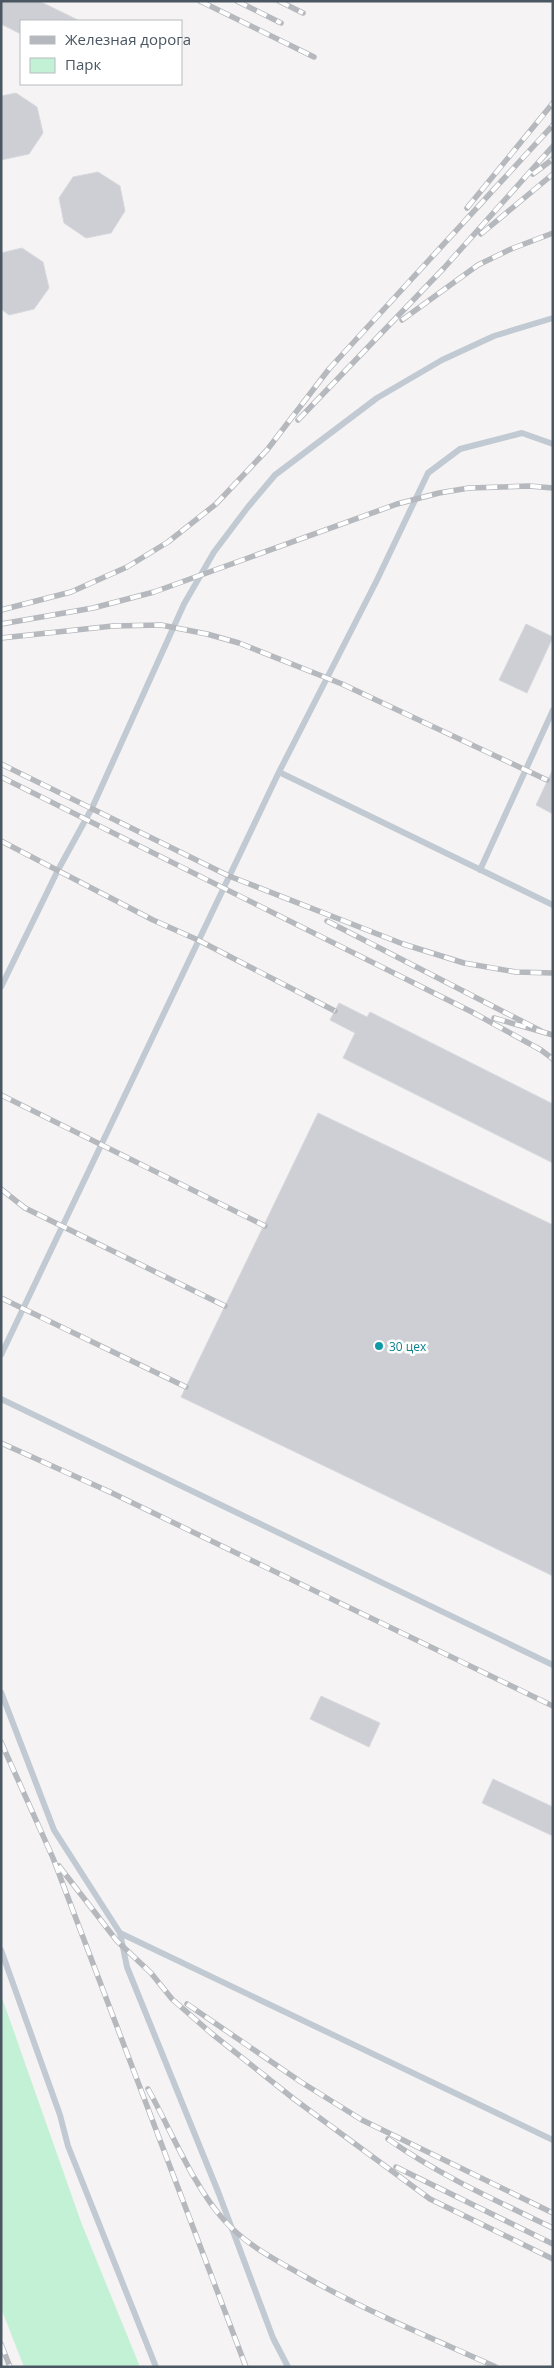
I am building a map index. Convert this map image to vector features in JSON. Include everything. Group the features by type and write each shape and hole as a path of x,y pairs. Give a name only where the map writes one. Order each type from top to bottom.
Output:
{"lane":[{"path":"1,987 58,870 92,808 184,604 214,552 248,507 275,475 377,398 442,360 494,336 553,318"},
{"path":"1,1355 279,772 376,582 428,473 460,450 522,433 553,444"},
{"path":"480,870 553,710"},
{"path":"279,772 553,905"},
{"path":"1,1399 553,1664"},
{"path":"1,1692 54,1830 120,1933 127,1967 219,2194 273,2338 288,2367"},
{"path":"120,1933 553,2140"},
{"path":"1,1950 60,2115 68,2146 156,2367"}],"green space":[{"path":"1,1995 81,2222 140,2367 24,2367 1,2308"}],"building":[{"path":"1,1 39,1 78,20 20,20 20,34 1,24"},
{"path":"16,93 37,107 43,133 29,154 1,160 1,96"},
{"path":"98,172 120,186 125,211 111,233 86,238 64,223 59,198 73,177"},
{"path":"22,248 43,262 49,288 34,309 9,315 1,309 1,253"},
{"path":"526,624 553,637 527,693 499,680"},
{"path":"553,769 553,814 536,805"},
{"path":"339,1003 367,1017 370,1012 553,1104 553,1163 343,1058 355,1033 330,1020"},
{"name":"30 цех","path":"318,1113 553,1225 553,1576 181,1397"},
{"path":"321,1696 380,1723 369,1747 310,1719"},
{"path":"493,1779 553,1807 553,1836 482,1803"}],"railway":[{"path":"200,1 314,57"},
{"path":"237,1 281,23"},
{"path":"279,1 303,13"},
{"path":"467,208 553,103"},
{"path":"1,610 71,592 127,567 168,542 216,504 267,450 329,369 553,125"},
{"path":"298,420 444,268 553,146"},
{"path":"533,174 553,159"},
{"path":"481,234 553,174"},
{"path":"402,320 478,265 511,249 553,233"},
{"path":"1,624 93,608 154,592 397,504 439,493 469,488 529,486 553,488"},
{"path":"1,638 113,626 161,625 207,634 239,643 342,684 547,780"},
{"path":"1,764 229,876 403,944 464,963 516,972 553,973"},
{"path":"1,777 472,1012 541,1050 553,1059"},
{"path":"1,841 335,1011"},
{"path":"327,921 543,1032"},
{"path":"494,1018 553,1035"},
{"path":"1,1095 265,1226"},
{"path":"1,1189 25,1208 225,1306"},
{"path":"1,1298 186,1387"},
{"path":"1,1443 110,1492 553,1706"},
{"path":"1,1742 53,1858 246,2367"},
{"path":"59,1866 117,1941 151,1973 172,1999 211,2033 294,2099 430,2199 553,2259"},
{"path":"187,2004 301,2082 362,2120 553,2213"},
{"path":"148,2089 202,2191 224,2220 242,2237 272,2258 351,2301 496,2367"},
{"path":"388,2139 448,2176 553,2228"},
{"path":"396,2167 553,2244"},
{"path":"1,2344 10,2367"}],"place":[{"name":"30 цех","path":"379,1346"}]}
